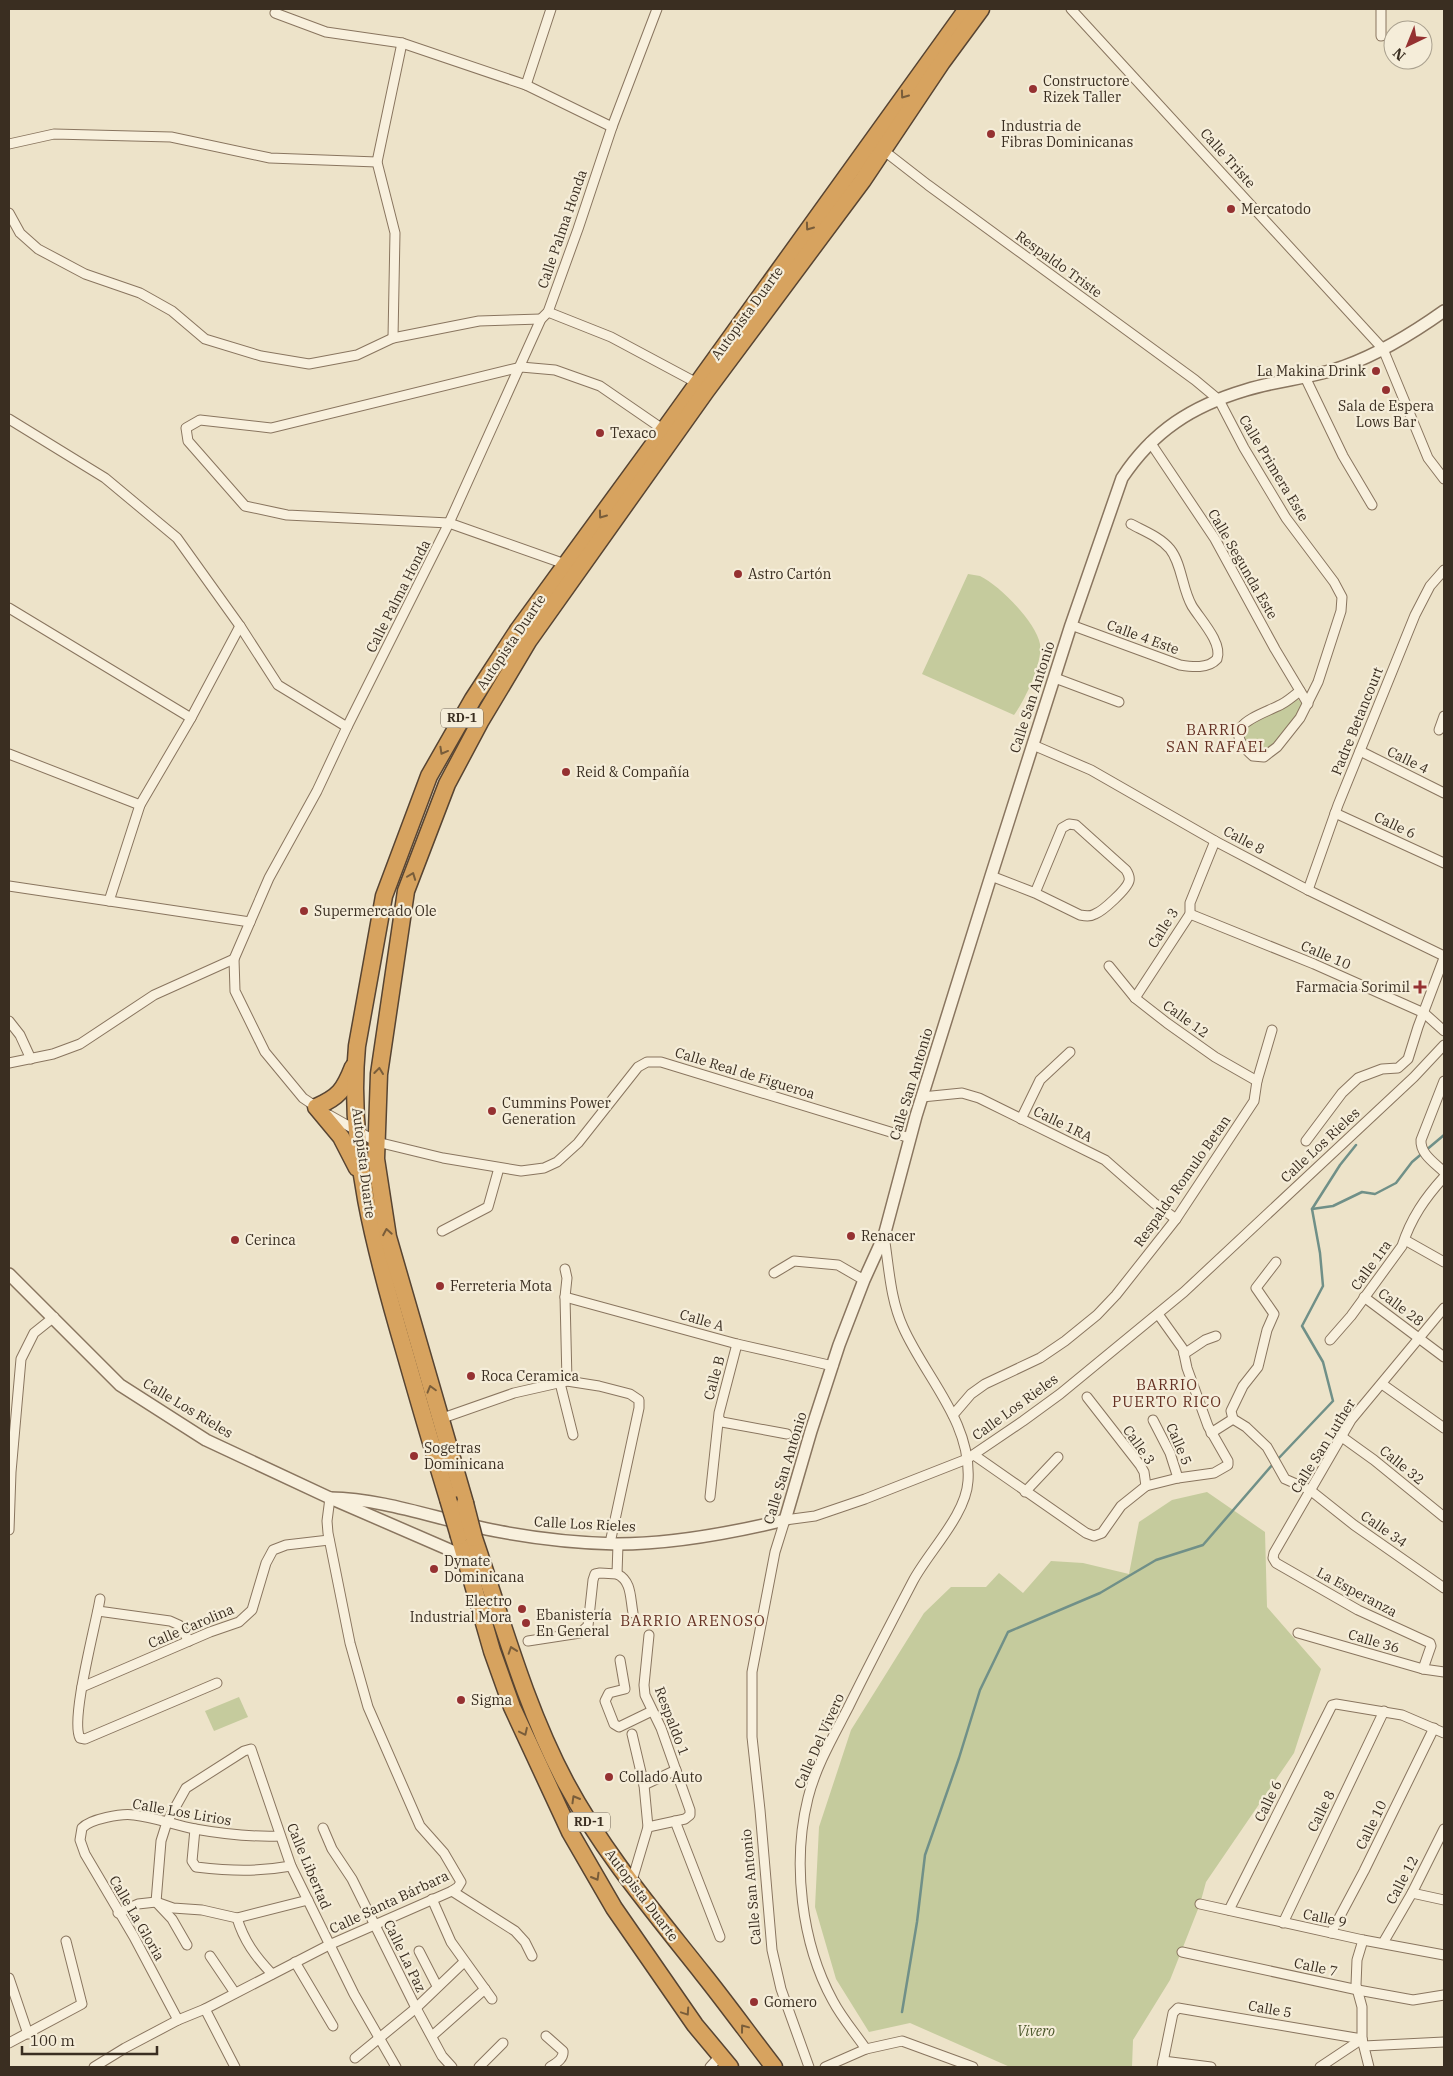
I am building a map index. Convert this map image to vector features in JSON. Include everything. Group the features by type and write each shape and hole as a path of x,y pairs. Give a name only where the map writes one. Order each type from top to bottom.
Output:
{"highway":[{"name":"RD-1","path":"937,59 967,9"},
{"name":"RD-1","path":"937,59 981,9"},
{"name":"Autopista Duarte","path":"774,2067 631,1884 588,1822 546,1743 526,1691 473,1534 388,1237 376,1159 379,1074 406,891 447,784 480,722 529,640 686,418 864,180 937,59"},
{"name":"Autopista Duarte","path":"473,1534 448,1499 379,1264 364,1183 357,1132 355,1063 384,896 429,776 473,699 518,630 697,383 937,59"},
{"path":"355,1063 340,1093 333,1100 316,1107 341,1137 364,1183"},
{"name":"Autopista Duarte","path":"473,1534 466,1557 492,1651 512,1707 570,1832 614,1908 720,2063"}],"street":[{"path":"526,85 550,9"},
{"name":"Calle Palma Honda","path":"377,1142 357,1132 303,1098 264,1052 235,991 234,959 269,878 318,791 449,523 544,316 578,229 612,127 657,9"},
{"name":"Calle Triste","path":"1072,9 1383,349"},
{"path":"1381,9 1381,36"},
{"path":"275,14 326,32 402,43 526,85 612,127"},
{"path":"393,338 395,233 377,162 402,43"},
{"path":"9,144 54,134 171,137 270,158 377,162"},
{"name":"Respaldo Triste","path":"883,150 928,185 1196,380 1219,400"},
{"path":"9,213 20,233 38,249 85,274 140,293 172,311 205,339 261,356 310,364 357,354 393,338 479,322 544,316 611,337 697,383"},
{"name":"Calle San Antonio","path":"810,2067 781,1989 772,1950 752,1737 752,1672 775,1552 811,1430 839,1345 864,1280 884,1236 922,1097 991,876 1071,624 1122,478 1150,442 1167,427 1187,415 1246,390 1344,367 1405,338 1444,311"},
{"path":"1383,349 1428,458 1444,479"},
{"path":"565,564 449,523 287,515 245,506 188,441 186,428 200,420 271,428 521,367 555,370 600,386 664,430"},
{"path":"1306,377 1343,456 1372,505"},
{"name":"Calle Primera Este","path":"1219,400 1244,448 1286,518 1334,582 1342,597 1341,611 1318,682 1308,704"},
{"path":"9,419 106,478 177,538 240,626 278,685 348,727"},
{"name":"Calle Segunda Este","path":"1150,442 1216,539 1275,649 1308,704"},
{"name":"Calle 4 Este","path":"1071,624 1180,665 1194,667 1208,664 1217,659 1218,651 1216,644 1187,597 1175,556 1170,549 1151,535 1131,524"},
{"name":"Padre Betancourt","path":"1308,890 1335,813 1415,615 1430,586 1444,570"},
{"path":"9,608 190,718"},
{"path":"109,901 140,805 240,626"},
{"path":"1055,678 1119,702"},
{"path":"1300,691 1281,705 1244,722 1238,734 1247,751 1253,756 1259,757 1269,754 1300,718 1308,704"},
{"path":"1439,730 1444,716"},
{"name":"Calle 8","path":"1033,745 1091,770 1215,841 1308,890 1444,957"},
{"name":"Calle 4","path":"1360,752 1444,793"},
{"path":"9,754 140,805"},
{"name":"Calle 6","path":"1335,813 1444,863"},
{"path":"991,876 1035,893 1080,915 1095,915 1102,911 1125,888 1130,877 1126,870 1076,825 1069,824 1062,828 1035,893"},
{"name":"Calle 3","path":"1135,998 1190,914 1190,903 1215,841"},
{"path":"9,886 250,922"},
{"name":"Calle 10","path":"1190,914 1314,964 1424,1013 1444,1031"},
{"path":"1306,1141 1342,1093 1358,1078 1382,1069 1398,1068 1408,1059 1444,957"},
{"path":"9,1063 54,1054 80,1044 154,994 234,959"},
{"name":"Calle 12","path":"1110,966 1135,998 1215,1057 1257,1081"},
{"path":"9,1021 20,1035 31,1059"},
{"name":"Respaldo Romulo Betan","path":"953,1415 971,1394 985,1384 1040,1358 1097,1315 1116,1295 1176,1219 1254,1101 1257,1081 1272,1030"},
{"name":"Calle Los Rieles","path":"330,1498 350,1498 414,1510 473,1534 614,1543 702,1537 785,1520 815,1516 857,1502 971,1456 1060,1394 1184,1292 1394,1097 1444,1045"},
{"path":"1021,1119 1040,1080 1070,1052"},
{"name":"Calle Real de Figueroa","path":"377,1142 443,1158 499,1168 521,1171 544,1168 557,1162 578,1143 638,1068 647,1062 661,1062 910,1138"},
{"path":"1444,1081 1421,1140 1424,1153 1444,1172"},
{"name":"Calle 1RA","path":"922,1097 962,1093 979,1098 1105,1160 1154,1203 1176,1219"},
{"path":"442,1231 488,1207 499,1168"},
{"name":"Calle 1ra","path":"1330,1340 1351,1316 1402,1246 1425,1199 1444,1177"},
{"name":"Calle Del Vivero","path":"866,2049 842,2016 824,1983 806,1929 801,1870 808,1797 828,1748 874,1654 914,1581 946,1533 964,1500 971,1456 953,1415 916,1354 902,1326 894,1299 884,1236"},
{"path":"1404,1240 1444,1262"},
{"path":"774,1273 794,1261 838,1266 864,1280"},
{"path":"1211,1433 1233,1419 1230,1411 1243,1386 1258,1368 1267,1330 1274,1314 1256,1288 1276,1262"},
{"path":"565,1269 567,1278 563,1382 573,1435"},
{"name":"Calle Los Rieles","path":"9,1274 120,1385 206,1440 330,1498 466,1557"},
{"name":"Calle A","path":"565,1297 737,1344 833,1366"},
{"name":"Calle 28","path":"1364,1297 1444,1357"},
{"name":"Calle San Luther","path":"1273,1558 1274,1553 1310,1490 1352,1420 1444,1308"},
{"path":"971,1456 1086,1533 1097,1536 1102,1533 1122,1506 1146,1486 1178,1478 1214,1473 1228,1464 1211,1433 1182,1349 1158,1314"},
{"path":"9,1530 11,1472 21,1359 34,1333 54,1318"},
{"path":"1184,1354 1205,1340 1216,1336"},
{"name":"Calle B","path":"710,1497 716,1430 737,1344"},
{"path":"440,1419 514,1393 563,1382 600,1386 630,1394 639,1400 614,1543 617,1574"},
{"path":"1382,1384 1444,1428"},
{"name":"Calle 3","path":"1087,1397 1140,1465 1144,1472 1146,1486"},
{"path":"719,1419 722,1422 787,1434"},
{"name":"Calle 34","path":"1233,1419 1246,1427 1267,1447 1285,1479 1310,1490 1354,1525 1444,1588"},
{"name":"Calle 5","path":"1153,1420 1170,1453 1178,1478"},
{"name":"Calle 32","path":"1342,1436 1443,1514"},
{"path":"1026,1492 1058,1456"},
{"name":"Calle Santa Bárbara","path":"94,2067 178,2020 205,2009 329,1944 452,1891 461,1882 444,1853 420,1826 363,1693 350,1643 329,1540 327,1521 330,1498"},
{"name":"Calle Carolina","path":"82,1687 189,1641 239,1622 252,1610 266,1563 273,1550 286,1546 329,1540"},
{"name":"La Esperanza","path":"1273,1558 1276,1563 1358,1610 1431,1645 1423,1669"},
{"path":"528,1641 580,1633 585,1630 588,1626 595,1574 617,1574 624,1578 628,1584 633,1613"},
{"path":"100,1598 82,1687 77,1732 80,1738 85,1740 217,1683"},
{"path":"98,1611 170,1621 179,1625 189,1641"},
{"name":"Calle 36","path":"1298,1632 1423,1669 1444,1672"},
{"name":"Respaldo 1","path":"649,1635 644,1685 645,1694 660,1728 690,1810 690,1815 685,1819 675,1821"},
{"path":"620,1660 625,1689 609,1693 605,1701 614,1724 619,1727 652,1711"},
{"name":"Calle 6","path":"1229,1910 1332,1705 1384,1711"},
{"path":"1384,1711 1402,1715 1444,1733"},
{"name":"Calle 8","path":"1283,1923 1384,1711"},
{"name":"Calle 10","path":"1331,1933 1364,1871 1434,1728"},
{"path":"631,1884 648,1827 644,1785 632,1734"},
{"name":"Calle Libertad","path":"167,1822 186,1788 244,1751 251,1750 291,1866 329,1944 379,2039 396,2067"},
{"path":"644,1785 676,1770"},
{"name":"Calle Los Lirios","path":"82,1828 93,1821 133,1814 195,1829 252,1837 280,1836"},
{"path":"648,1827 675,1821 720,1938"},
{"path":"167,1822 161,1840 156,1902 172,1919 187,1945"},
{"name":"Calle La Gloria","path":"82,1828 80,1835 82,1845 178,2020"},
{"name":"Calle La Paz","path":"323,1828 332,1849 352,1879 416,2008 442,2056 452,2067"},
{"path":"195,1829 192,1861 196,1867 255,1871 291,1866"},
{"name":"Calle 12","path":"1383,1944 1412,1893 1444,1829"},
{"path":"452,1891 515,1931 525,1942 532,1956"},
{"path":"1412,1893 1444,1900"},
{"path":"432,1899 451,1942 492,1999"},
{"path":"118,1913 138,1904 156,1902 174,1908 202,1910 237,1918 308,1900"},
{"name":"Calle 9","path":"1200,1904 1363,1940 1444,1955"},
{"path":"237,1918 252,1952 272,1974"},
{"path":"1363,1940 1357,1960 1358,1990 1362,2006 1363,2042 1369,2067"},
{"path":"9,2043 82,2004 66,1941"},
{"path":"419,1951 437,1986"},
{"name":"Calle 7","path":"1182,1952 1358,1990 1414,2000 1444,1995"},
{"path":"210,1956 235,1993"},
{"path":"295,1962 333,2026"},
{"path":"355,2058 416,2008 464,1962"},
{"path":"9,1978 28,2034"},
{"path":"432,2036 485,1990"},
{"name":"Calle 5","path":"1163,2064 1174,2010 1178,2008 1363,2042 1444,2042"},
{"path":"205,2009 235,2067"},
{"path":"546,2036 563,2051 564,2055 562,2059 550,2067"},
{"path":"825,2067 866,2049 902,2040 973,2067"},
{"path":"1320,2067 1363,2042"},
{"path":"479,2067 503,2043"},
{"path":"1163,2064 1211,2067"}],"green space":[{"path":"968,574 980,576 988,581 1016,605 1032,625 1040,644 1039,661 1036,670 1028,691 1014,715 922,674"},
{"path":"1293,699 1298,699 1301,703 1301,711 1286,733 1267,752 1262,754 1253,750 1241,736 1246,723"},
{"name":"Vivero","path":"1207,1492 1265,1532 1267,1607 1321,1669 1294,1753 1206,1882 1200,1904 1170,1980 1133,2040 1132,2067 1010,2067 910,2023 869,2032 836,1979 815,1907 819,1827 851,1730 924,1613 951,1587 986,1587 999,1573 1023,1593 1051,1561 1083,1563 1129,1574 1139,1522 1172,1500"},
{"path":"239,1697 248,1717 214,1731 205,1711"}],"waterway":[{"path":"1312,1209 1333,1206 1362,1192 1375,1194 1396,1183 1412,1162 1444,1135"},
{"path":"1277,1460 1333,1401 1323,1362 1302,1326 1323,1286 1320,1253 1312,1209 1340,1165 1356,1145"},
{"path":"902,2012 917,1922 925,1855 959,1758 980,1690 1008,1632 1100,1593 1156,1560 1203,1545 1273,1464"}],"place":[{"name":"Constructore Rizek Taller","path":"1033,89"},
{"name":"Industria de Fibras Dominicanas","path":"991,134"},
{"name":"Mercatodo","path":"1231,209"},
{"name":"La Makina Drink","path":"1376,371"},
{"name":"Sala de Espera Lows Bar","path":"1386,390"},
{"name":"Texaco","path":"600,433"},
{"name":"Astro Cartón","path":"738,574"},
{"name":"Reid & Compañía","path":"566,772"},
{"name":"Supermercado Ole","path":"304,911"},
{"name":"Farmacia Sorimil","path":"1420,987"},
{"name":"Cummins Power Generation","path":"492,1111"},
{"name":"Renacer","path":"851,1236"},
{"name":"Cerinca","path":"235,1240"},
{"name":"Ferreteria Mota","path":"440,1286"},
{"name":"Roca Ceramica","path":"471,1376"},
{"name":"Sogetras Dominicana","path":"414,1456"},
{"name":"Dynate Dominicana","path":"434,1569"},
{"name":"Electro Industrial Mora","path":"522,1609"},
{"name":"Ebanistería En General","path":"526,1623"},
{"name":"Sigma","path":"461,1700"},
{"name":"Collado Auto","path":"609,1777"},
{"name":"Gomero","path":"754,2002"}],"district":[{"name":"BARRIO SAN RAFAEL","path":"1217,738"},
{"name":"BARRIO PUERTO RICO","path":"1167,1394"},
{"name":"BARRIO ARENOSO","path":"693,1621"}]}
